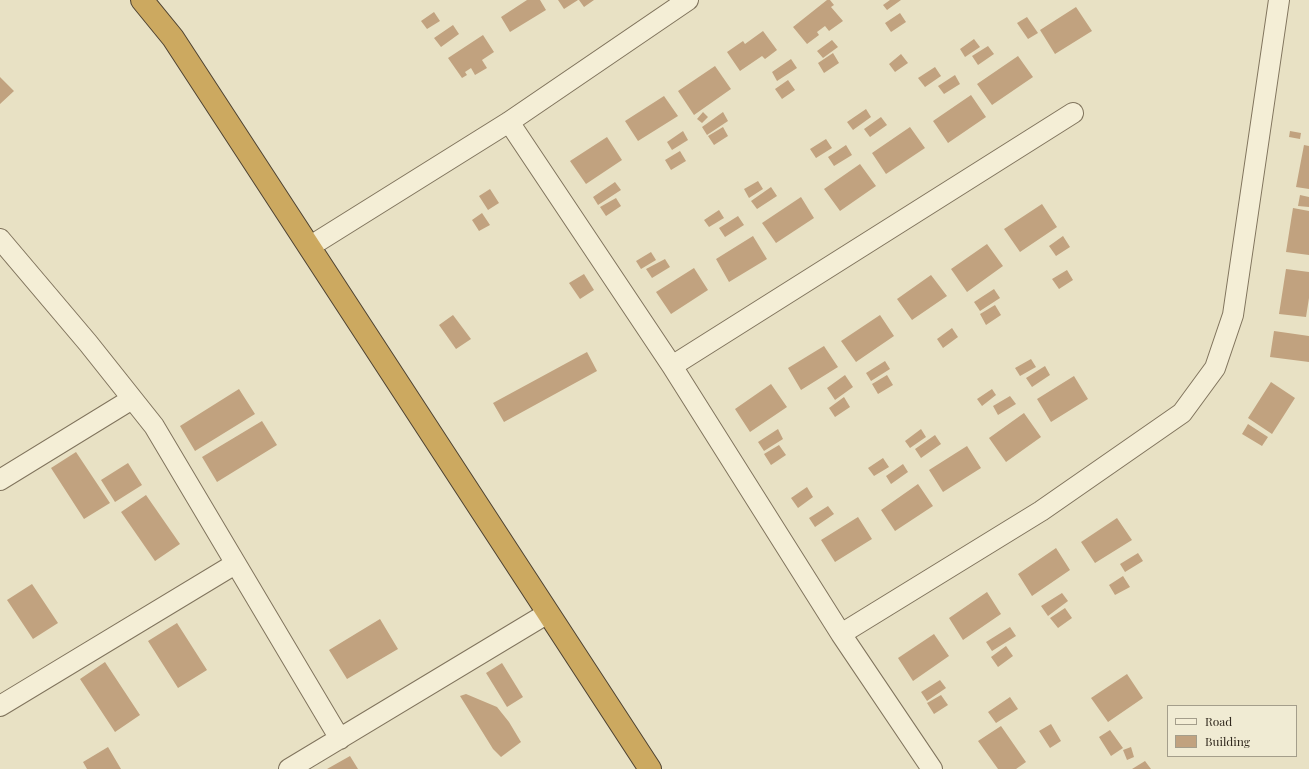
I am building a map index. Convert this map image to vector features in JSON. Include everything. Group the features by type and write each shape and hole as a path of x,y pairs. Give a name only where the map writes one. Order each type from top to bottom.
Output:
{"highway":[{"path":"142,0 173,38 650,769"}],"street":[{"path":"309,247 509,122 688,0"},
{"path":"841,634 1041,511 1182,413 1215,368 1233,314 1279,0"},
{"path":"672,366 1073,113"},
{"path":"509,122 672,366 841,634 932,769"},
{"path":"0,238 88,342 154,426 340,739"},
{"path":"0,480 132,399"},
{"path":"0,706 235,564"},
{"path":"290,769 548,613"}],"building":[{"path":"527,0 540,0 546,10 510,32 501,17"},
{"path":"558,0 578,0 564,9"},
{"path":"579,0 594,0 584,7"},
{"path":"827,0 830,0 834,5 831,7 843,21 829,31 825,26 817,32 819,35 807,44 793,27"},
{"path":"890,0 901,0 887,10 883,5"},
{"path":"1076,7 1092,31 1055,54 1040,30"},
{"path":"434,12 440,21 427,29 421,21"},
{"path":"900,13 906,22 891,32 885,23"},
{"path":"1027,17 1038,33 1028,39 1017,23"},
{"path":"453,25 459,34 441,47 434,38"},
{"path":"763,31 777,50 765,59 762,56 740,71 727,52 743,41 745,44"},
{"path":"483,35 494,52 482,60 487,68 475,75 471,68 465,72 467,75 462,78 448,58"},
{"path":"974,39 980,47 965,57 960,49"},
{"path":"832,40 838,47 823,58 817,51"},
{"path":"988,46 994,54 978,65 972,56"},
{"path":"833,53 839,63 824,73 818,63"},
{"path":"901,54 908,63 895,72 889,64"},
{"path":"1018,56 1033,77 992,105 977,84"},
{"path":"791,59 797,68 777,81 772,72"},
{"path":"715,66 731,89 694,115 678,91"},
{"path":"935,67 941,76 925,87 918,78"},
{"path":"955,75 960,84 944,94 938,86"},
{"path":"0,77 14,91 0,104"},
{"path":"788,80 795,90 782,99 775,89"},
{"path":"971,95 986,117 948,143 933,121"},
{"path":"664,96 678,116 638,141 625,121"},
{"path":"866,109 871,117 853,130 847,122"},
{"path":"703,112 708,117 702,123 697,119"},
{"path":"723,112 728,121 707,135 702,127"},
{"path":"881,117 887,125 870,137 864,129"},
{"path":"723,127 728,136 714,145 708,136"},
{"path":"910,127 925,148 886,174 872,153"},
{"path":"683,131 688,140 672,150 667,142"},
{"path":"1290,131 1301,133 1300,139 1289,137"},
{"path":"607,137 622,160 586,184 570,161"},
{"path":"826,139 832,148 816,158 810,149"},
{"path":"846,145 852,155 834,166 828,157"},
{"path":"1304,145 1309,146 1309,189 1296,187"},
{"path":"680,151 686,161 671,170 665,160"},
{"path":"860,164 876,186 840,211 824,189"},
{"path":"758,181 763,189 749,198 744,189"},
{"path":"615,182 621,190 598,205 593,197"},
{"path":"771,187 777,196 757,209 751,201"},
{"path":"490,189 499,203 488,210 479,196"},
{"path":"1300,195 1309,197 1309,207 1298,206"},
{"path":"801,197 814,218 776,243 762,223"},
{"path":"616,198 621,206 606,216 600,207"},
{"path":"1042,204 1057,227 1020,252 1004,229"},
{"path":"1293,208 1309,211 1309,255 1286,252"},
{"path":"719,210 724,218 709,227 704,220"},
{"path":"482,213 490,225 479,231 472,220"},
{"path":"738,216 744,225 725,237 719,228"},
{"path":"753,236 767,259 729,282 716,259"},
{"path":"1063,236 1070,247 1056,256 1049,246"},
{"path":"987,244 1003,266 967,292 951,269"},
{"path":"651,252 656,260 641,269 636,261"},
{"path":"665,259 670,267 652,278 646,269"},
{"path":"694,268 708,290 671,314 656,292"},
{"path":"1286,269 1309,272 1309,298 1306,317 1279,314"},
{"path":"1067,270 1073,280 1059,289 1052,279"},
{"path":"584,274 594,290 580,299 569,283"},
{"path":"931,275 947,296 912,320 897,299"},
{"path":"994,289 1000,298 980,311 974,302"},
{"path":"995,305 1001,315 986,325 980,314"},
{"path":"453,315 471,339 456,349 439,325"},
{"path":"880,315 894,336 856,362 841,341"},
{"path":"952,328 958,337 943,348 937,339"},
{"path":"1274,331 1309,336 1309,362 1270,357"},
{"path":"824,346 838,367 801,390 788,368"},
{"path":"587,352 597,371 504,422 493,403"},
{"path":"1031,359 1036,367 1020,376 1015,368"},
{"path":"885,361 890,369 871,381 866,373"},
{"path":"1045,366 1050,375 1032,387 1026,378"},
{"path":"845,375 853,387 835,400 827,388"},
{"path":"887,375 893,385 878,394 872,384"},
{"path":"1074,376 1088,399 1051,422 1037,399"},
{"path":"1271,382 1295,398 1272,434 1248,418"},
{"path":"771,384 787,407 750,432 735,409"},
{"path":"239,389 255,414 195,451 180,426"},
{"path":"992,389 996,395 982,406 977,399"},
{"path":"1010,396 1016,404 998,415 993,406"},
{"path":"844,397 850,407 835,417 829,408"},
{"path":"1024,413 1041,437 1006,462 989,438"},
{"path":"262,421 277,445 217,482 202,457"},
{"path":"1248,424 1268,437 1262,446 1242,434"},
{"path":"778,429 783,439 764,451 758,442"},
{"path":"921,429 926,437 910,448 905,441"},
{"path":"935,435 941,444 921,458 915,449"},
{"path":"779,445 786,455 771,465 764,454"},
{"path":"967,446 981,468 943,492 929,470"},
{"path":"76,452 110,503 84,519 51,468"},
{"path":"883,458 889,467 874,476 868,468"},
{"path":"128,463 142,485 115,502 101,480"},
{"path":"903,464 908,472 891,484 886,476"},
{"path":"918,484 933,506 895,531 881,510"},
{"path":"807,487 813,497 798,508 791,498"},
{"path":"146,495 180,544 155,561 121,512"},
{"path":"828,506 834,514 815,527 809,518"},
{"path":"858,517 872,539 835,562 821,540"},
{"path":"1117,518 1132,540 1095,563 1081,542"},
{"path":"1056,548 1070,570 1032,596 1018,574"},
{"path":"1138,553 1143,561 1125,572 1120,564"},
{"path":"1123,576 1130,587 1115,595 1109,585"},
{"path":"32,584 58,623 33,639 7,600"},
{"path":"987,592 1001,614 963,640 949,618"},
{"path":"1062,593 1068,601 1048,616 1041,606"},
{"path":"1065,608 1072,618 1058,628 1050,618"},
{"path":"380,619 398,649 347,679 329,650"},
{"path":"177,623 207,670 178,688 148,641"},
{"path":"1010,627 1016,636 992,651 986,642"},
{"path":"934,634 949,656 913,681 898,658"},
{"path":"1006,646 1013,656 998,667 991,657"},
{"path":"105,662 140,715 115,732 80,679"},
{"path":"502,663 523,697 507,707 486,673"},
{"path":"1127,674 1143,698 1108,722 1091,698"},
{"path":"940,680 946,688 927,701 921,692"},
{"path":"466,694 497,707 509,722 521,742 501,757 493,749 460,696"},
{"path":"941,695 948,705 934,714 927,703"},
{"path":"1010,697 1018,709 996,723 988,712"},
{"path":"1051,724 1061,741 1050,748 1039,731"},
{"path":"1001,726 1026,762 1016,769 998,769 978,741"},
{"path":"1110,730 1123,748 1111,756 1099,737"},
{"path":"108,747 121,769 87,769 83,762"},
{"path":"1131,747 1134,757 1127,760 1123,750"},
{"path":"350,756 358,769 327,769"},
{"path":"1145,761 1151,769 1132,769"}]}
